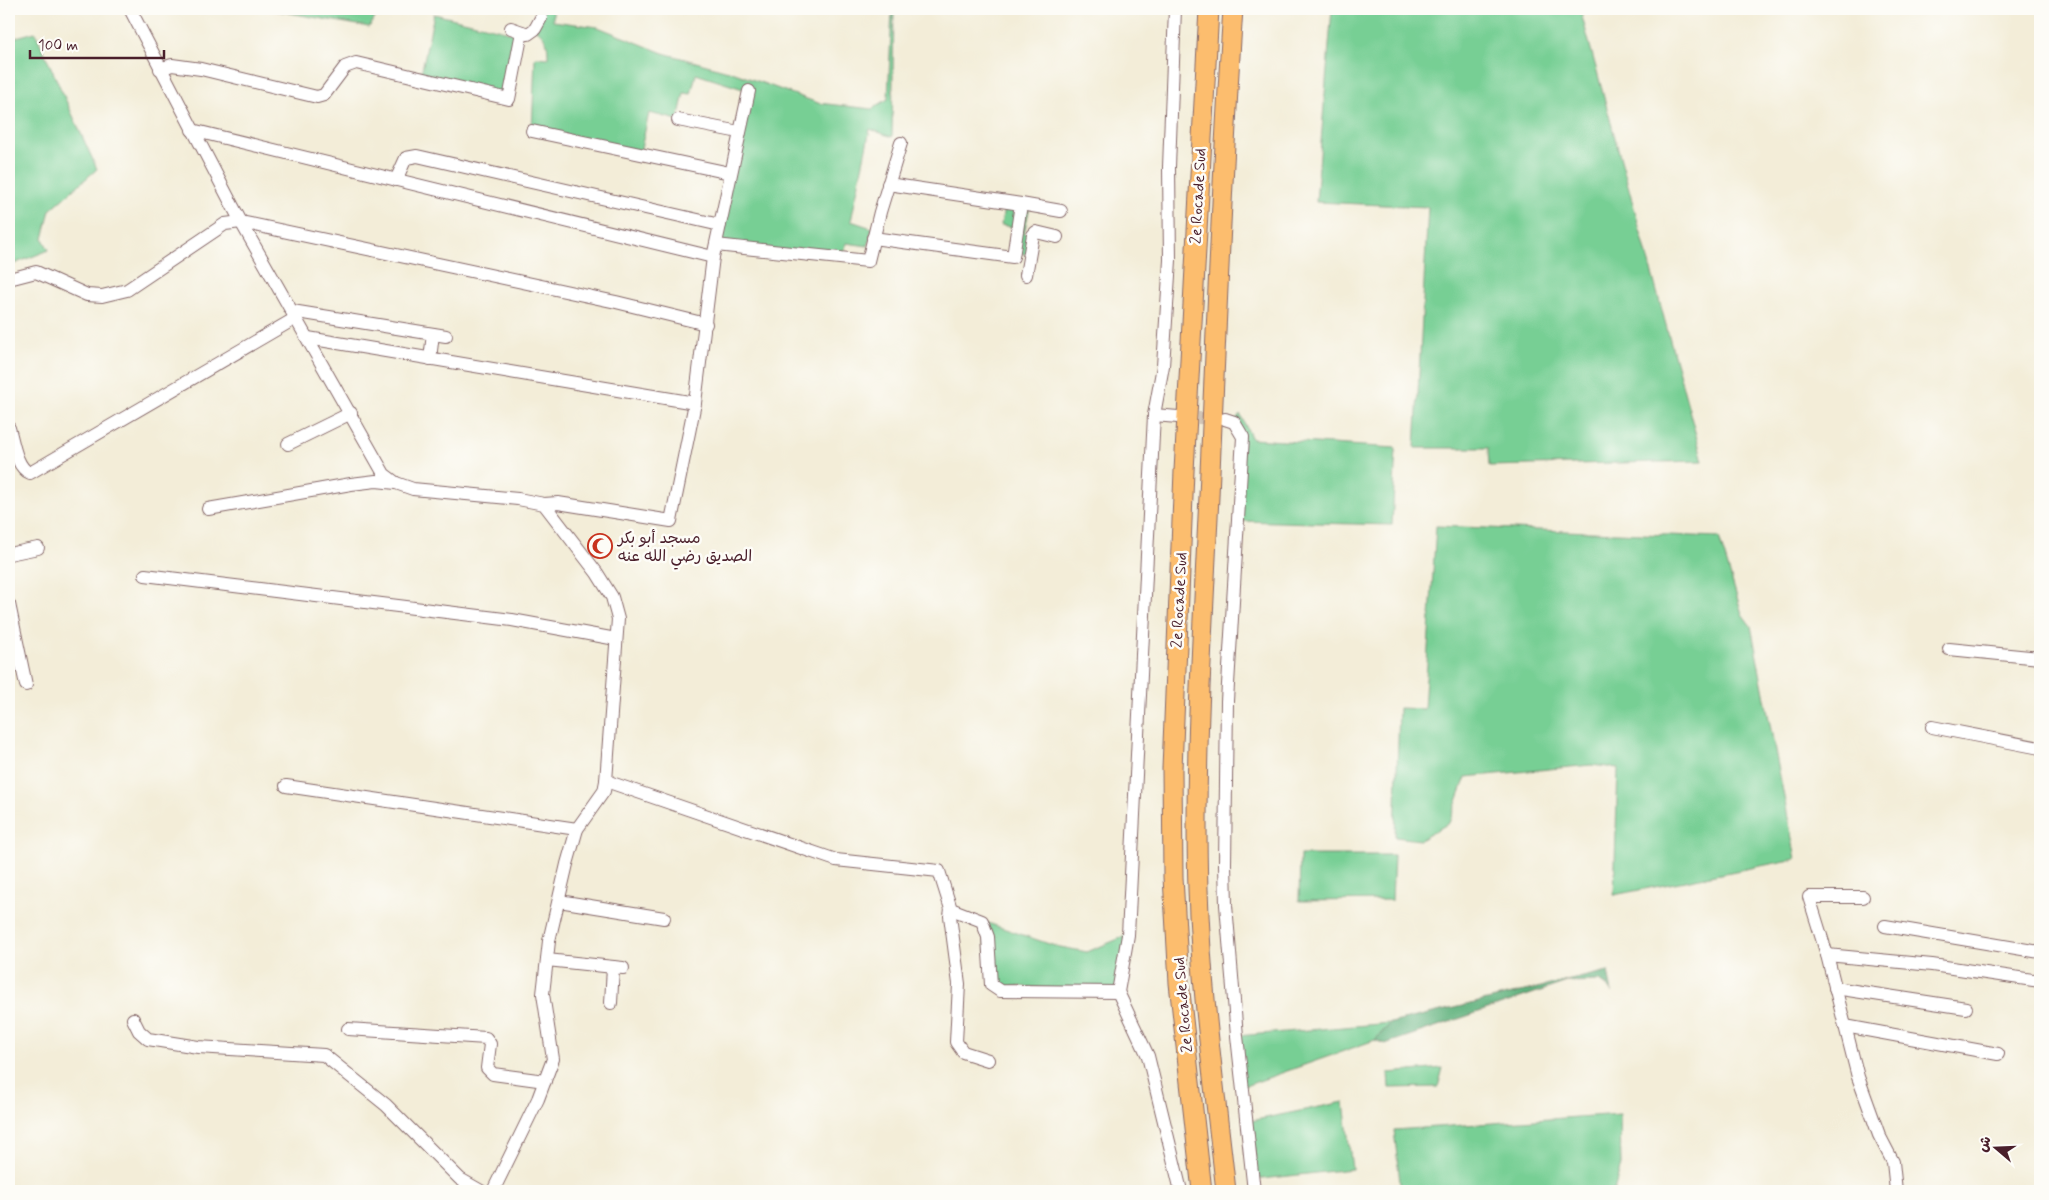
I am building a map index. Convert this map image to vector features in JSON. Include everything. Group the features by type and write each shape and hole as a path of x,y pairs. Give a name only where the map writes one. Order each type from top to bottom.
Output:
{"highway":[{"name":"2e Rocade Sud","path":"1202,1191 1184,1040 1177,958 1173,876 1172,769 1184,462 1208,9"},
{"name":"2e Rocade Sud","path":"1226,1191 1204,985 1198,891 1197,826 1202,647 1232,9"}],"street":[{"path":"130,9 241,222 384,474 396,483"},
{"path":"1175,9 1169,167 1170,260 1163,366 1154,415 1128,935 1118,992 1148,1056 1181,1191"},
{"path":"160,69 172,65 202,69 317,97 324,95 344,67 356,63 509,99 516,30 528,34 535,29 541,18"},
{"path":"208,510 376,481 396,483 413,489 518,499 544,504 558,503 671,521 695,403 713,257 749,91"},
{"path":"678,120 739,132"},
{"path":"192,130 713,257"},
{"path":"532,130 730,173"},
{"path":"716,244 868,261 901,143"},
{"path":"396,180 406,158 417,156 720,225"},
{"path":"888,184 1061,211"},
{"path":"874,238 1013,257 1021,204"},
{"path":"9,279 36,272 87,296 102,296 127,290 225,224 241,222 616,302 706,324"},
{"path":"1026,275 1036,232 1057,237"},
{"path":"1014,252 1030,255"},
{"path":"9,428 21,466 30,473 294,314 446,336"},
{"path":"430,359 433,334"},
{"path":"308,338 695,403"},
{"path":"288,444 351,413"},
{"path":"1154,415 1178,417"},
{"path":"1225,419 1234,422 1243,437 1227,701 1225,864 1226,905 1237,1036 1254,1191"},
{"path":"493,1191 545,1081 553,1059 543,994 549,941 577,829 604,790 606,782 618,619 612,597 544,504"},
{"path":"9,554 38,548"},
{"path":"146,575 512,620 616,638"},
{"path":"9,604 26,685"},
{"path":"1949,649 2040,658"},
{"path":"1932,727 2040,748"},
{"path":"606,782 836,860 939,871 951,909 950,916 959,984 956,1042 963,1052 988,1060"},
{"path":"286,786 577,829"},
{"path":"1863,897 1809,897 1827,955 1858,1076 1879,1135 1893,1162 1896,1191"},
{"path":"560,901 664,918"},
{"path":"951,909 982,920 988,937 991,986 1000,991 1118,992"},
{"path":"1885,926 2040,952"},
{"path":"1827,955 1932,965 2040,982"},
{"path":"547,960 618,968 611,1003"},
{"path":"1835,988 1966,1008"},
{"path":"133,1019 139,1031 148,1039 198,1046 324,1055 386,1105 460,1179 481,1191"},
{"path":"1845,1026 1998,1054"},
{"path":"348,1029 486,1038 490,1044 487,1068 493,1074 545,1081"}],"green space":[{"path":"267,9 381,9 369,27"},
{"path":"541,9 553,9 553,21 598,27 663,53 732,72 818,103 872,109 888,99 892,9 894,9 892,137 870,129 851,221 872,228 868,246 846,243 843,258 716,245 749,91 696,74 691,94 684,93 678,120 649,113 640,153 532,131 535,57 548,58 546,41 535,29 541,18"},
{"path":"1332,9 1580,9 1703,461 1489,466 1488,448 1415,448 1428,207 1316,202"},
{"path":"434,14 518,34 507,95 421,74"},
{"path":"35,32 97,169 50,210 43,239 49,250 9,266 9,39"},
{"path":"1005,202 1030,206 1024,233 1033,235 1030,255 1014,252 1017,228 1001,225"},
{"path":"1240,414 1252,439 1396,448 1392,525 1238,521 1243,437 1234,422"},
{"path":"1436,526 1719,537 1742,614 1751,626 1796,859 1614,895 1618,768 1591,765 1466,777 1449,823 1420,840 1395,837 1399,708 1424,709"},
{"path":"1300,855 1394,855 1392,900 1299,901"},
{"path":"982,921 1055,946 1087,952 1128,935 1118,992 991,985"},
{"path":"1608,971 1612,993 1600,981 1567,982 1385,1044 1375,1040 1391,1023"},
{"path":"1391,1023 1375,1040 1242,1087 1237,1036"},
{"path":"1443,1068 1438,1087 1389,1088 1388,1073"},
{"path":"1344,1102 1352,1169 1253,1180 1246,1122"},
{"path":"1620,1114 1621,1165 1614,1191 1401,1191 1394,1130"}],"tunnel":[{"path":"1180,417 1220,419"}],"place":[{"name":"مسجد أبو بكر الصديق رضي الله عنه","path":"600,546"}]}
